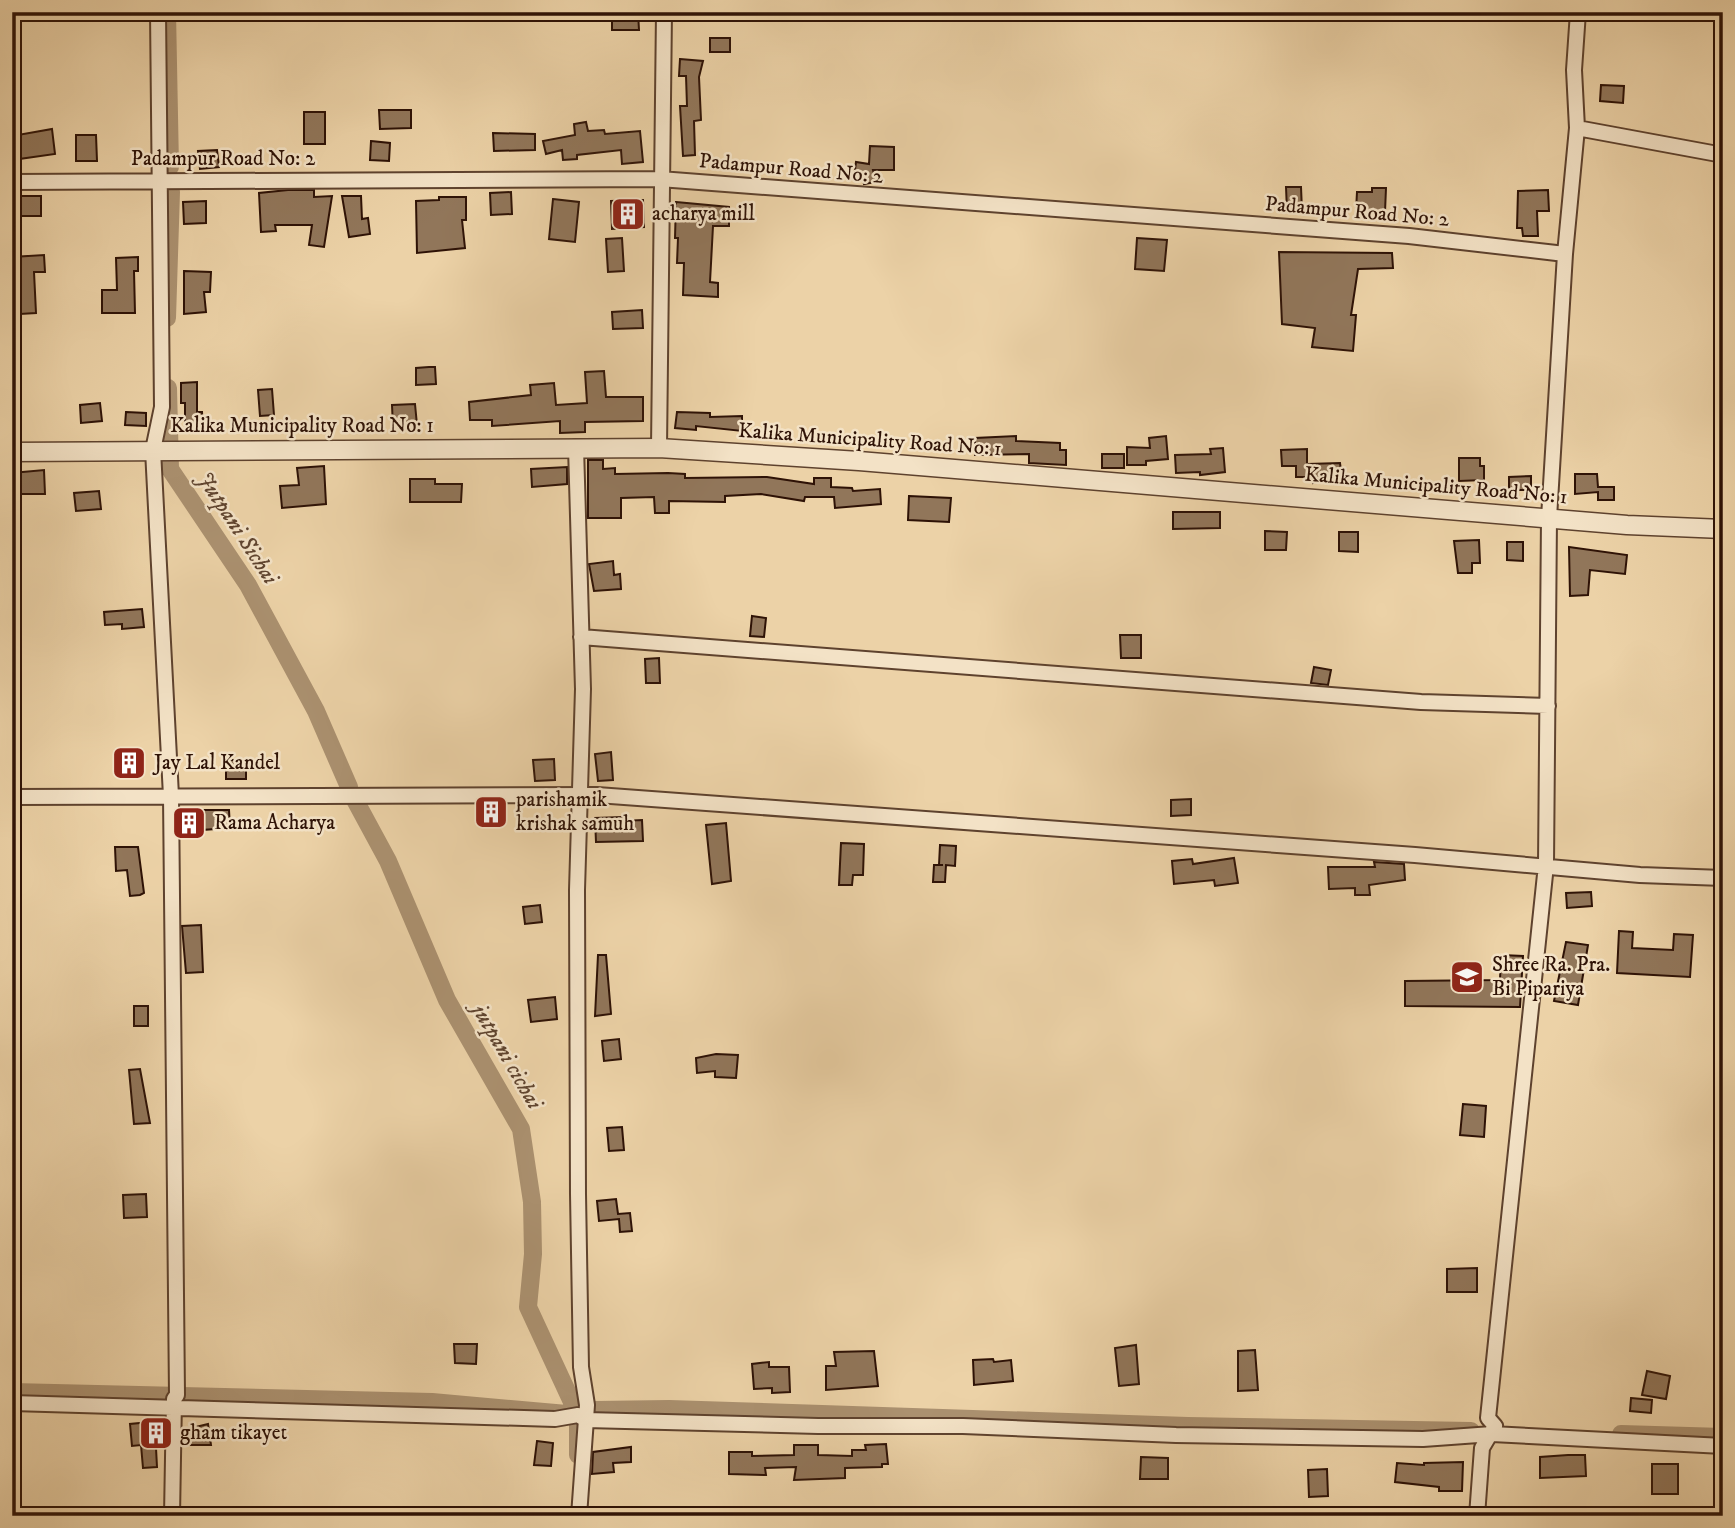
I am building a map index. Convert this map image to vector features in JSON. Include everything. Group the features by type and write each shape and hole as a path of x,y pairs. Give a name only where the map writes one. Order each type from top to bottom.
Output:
{"street":[{"path":"158,12 162,407 153,450 171,796 177,1395 172,1516"},
{"path":"659,448 664,12"},
{"path":"1493,1431 1489,1418 1495,1344 1546,865 1549,518 1565,254 1577,128 1574,70 1578,12"},
{"path":"1577,128 1723,155"},
{"name":"Padampur Road No: 2","path":"12,181 660,179 1409,236 1565,254"},
{"path":"576,447 582,794 577,890 578,1194 581,1367 586,1413 579,1516"},
{"name":"Kalika Municipality Road No: 1","path":"12,452 659,448 859,461 1549,518 1723,529"},
{"path":"581,638 1422,702 1548,706"},
{"path":"12,797 582,794 1546,865 1640,875 1723,878"},
{"path":"12,1403 555,1419 586,1413 818,1426 963,1426 1176,1435 1423,1439 1493,1431 1723,1446"},
{"path":"1477,1516 1482,1448 1493,1431"}],"building":[{"path":"612,12 638,12 639,30 612,30"},
{"path":"710,38 730,38 730,52 710,52"},
{"path":"680,59 703,61 699,77 701,120 694,121 695,155 683,156 680,106 687,106 686,76 679,76"},
{"path":"1601,85 1624,86 1623,103 1600,101"},
{"path":"379,110 411,110 411,128 380,129"},
{"path":"304,112 325,112 325,144 304,144"},
{"path":"586,122 588,131 604,130 605,134 640,131 643,162 622,164 621,150 577,155 577,159 563,160 562,150 546,154 543,141 575,135 574,124"},
{"path":"52,129 55,154 12,160 12,136"},
{"path":"493,133 535,134 535,150 494,151"},
{"path":"76,135 96,135 97,161 76,161"},
{"path":"371,141 390,143 389,161 370,160"},
{"path":"870,146 894,147 894,170 873,170 876,182 864,184 863,179 854,177 856,162 869,164"},
{"path":"217,150 219,167 200,169 198,151"},
{"path":"1286,187 1301,187 1302,211 1287,211"},
{"path":"1372,188 1386,188 1385,212 1356,211 1357,192 1372,192"},
{"path":"314,190 314,197 332,196 324,247 309,245 312,225 275,225 276,231 261,232 259,193"},
{"path":"1548,190 1549,211 1537,211 1538,236 1523,236 1522,228 1517,228 1518,191"},
{"path":"511,192 512,214 491,215 490,193"},
{"path":"16,196 41,196 41,216 17,216"},
{"path":"342,196 361,196 362,219 368,218 370,234 349,237"},
{"path":"439,197 466,197 466,220 462,220 465,248 417,253 416,201 439,200"},
{"path":"553,199 579,202 575,242 549,239"},
{"name":"acharya mill","path":"643,200 644,227 612,229 611,201"},
{"path":"206,201 206,223 184,224 183,202"},
{"path":"676,202 729,207 729,226 713,226 710,282 718,283 718,297 683,295 684,263 677,263 678,238 675,238"},
{"path":"622,238 624,271 608,272 606,239"},
{"path":"1137,238 1167,240 1164,271 1135,269"},
{"path":"1279,252 1392,253 1393,268 1358,269 1351,315 1356,315 1353,351 1312,347 1315,328 1282,324"},
{"path":"44,255 45,272 34,272 36,313 20,314 18,273 12,274 12,257"},
{"path":"138,257 138,271 134,271 135,313 102,313 102,290 117,290 116,258"},
{"path":"184,271 211,272 210,292 204,292 206,312 184,314"},
{"path":"642,310 643,328 613,329 612,312"},
{"path":"435,367 436,384 416,385 416,368"},
{"path":"604,371 606,397 643,397 643,421 585,422 585,432 560,433 560,421 492,426 492,420 470,420 469,402 531,395 530,385 554,383 556,405 587,403 585,372"},
{"path":"197,382 197,412 202,412 203,430 185,430 185,403 181,403 181,383"},
{"path":"272,389 274,415 260,416 258,390"},
{"path":"100,403 102,421 81,423 80,405"},
{"path":"415,404 417,425 393,427 392,405"},
{"path":"126,412 146,413 146,426 125,425"},
{"path":"677,412 710,413 710,417 742,416 742,431 696,426 696,430 675,428"},
{"path":"1016,436 1016,441 1060,443 1060,450 1066,450 1066,465 1029,463 1029,454 975,455 975,438"},
{"path":"1166,436 1168,459 1146,461 1146,465 1127,465 1127,447 1150,448 1149,438"},
{"path":"1223,448 1225,472 1200,475 1200,472 1176,473 1175,455 1211,454 1210,449"},
{"path":"1307,449 1307,464 1340,463 1342,478 1313,483 1313,477 1296,477 1296,466 1282,466 1281,450"},
{"path":"1102,454 1124,454 1124,468 1102,468"},
{"path":"1459,458 1480,458 1480,466 1484,466 1484,480 1459,481"},
{"path":"588,460 603,460 603,469 615,468 615,474 668,473 685,474 685,478 767,477 814,484 814,478 831,478 831,487 852,488 853,491 880,489 881,504 835,508 834,497 805,497 804,501 761,494 725,496 725,502 669,501 669,513 655,513 654,497 621,498 621,518 588,518"},
{"path":"324,466 326,504 282,508 280,486 299,485 297,468"},
{"path":"567,467 567,484 532,487 531,469"},
{"path":"44,470 45,494 12,494 12,473"},
{"path":"1575,474 1597,474 1598,487 1614,487 1614,500 1598,500 1598,492 1575,494"},
{"path":"1531,476 1531,490 1509,490 1509,477"},
{"path":"410,479 435,479 435,484 462,484 461,502 410,502"},
{"path":"99,491 101,509 76,511 74,493"},
{"path":"909,496 951,498 949,522 908,520"},
{"path":"1173,512 1220,512 1220,528 1173,529"},
{"path":"1265,531 1287,532 1286,550 1265,550"},
{"path":"1339,532 1358,532 1358,552 1339,551"},
{"path":"1479,540 1480,563 1472,563 1472,573 1458,573 1454,541"},
{"path":"1507,542 1523,542 1523,561 1507,560"},
{"path":"1569,547 1627,555 1625,574 1590,570 1588,595 1570,596"},
{"path":"613,561 614,575 620,574 621,589 594,591 589,564"},
{"path":"142,609 144,627 122,629 122,624 105,625 104,612"},
{"path":"752,616 766,618 764,637 750,636"},
{"path":"1120,635 1141,635 1141,658 1121,658"},
{"path":"659,658 660,683 646,683 645,659"},
{"path":"1314,667 1331,670 1328,685 1311,683"},
{"name":"Jay Lal Kandel","path":"117,751 142,752 141,776 116,775"},
{"path":"611,752 613,780 598,781 595,754"},
{"path":"554,759 555,780 535,781 533,760"},
{"path":"226,760 246,760 246,779 226,779"},
{"path":"1191,799 1191,815 1171,816 1171,800"},
{"path":"181,810 229,810 230,828 202,830 202,836 181,835"},
{"path":"622,817 622,821 642,820 643,841 596,842 595,818"},
{"path":"726,823 731,881 712,884 706,825"},
{"path":"841,843 864,844 863,875 853,875 852,885 839,885"},
{"path":"940,845 956,846 955,866 946,865 945,882 933,882 934,865 939,865"},
{"path":"115,847 138,847 144,893 130,896 127,870 116,871"},
{"path":"1234,858 1238,883 1215,886 1214,880 1174,884 1172,861 1192,859 1193,864"},
{"path":"1374,862 1404,864 1405,880 1369,885 1370,895 1355,895 1355,888 1329,889 1328,867 1375,867"},
{"path":"1591,892 1592,906 1567,908 1566,893"},
{"path":"540,905 542,922 525,924 523,907"},
{"path":"201,925 203,972 186,973 182,926"},
{"path":"1619,931 1633,932 1632,948 1673,950 1674,934 1693,935 1690,977 1617,973"},
{"path":"1566,942 1588,945 1578,1005 1554,1001"},
{"path":"598,955 606,955 611,1014 595,1016"},
{"path":"1501,955 1523,956 1520,1007 1405,1006 1405,981 1500,980"},
{"path":"555,997 557,1019 531,1022 528,1000"},
{"path":"134,1006 148,1006 148,1026 134,1026"},
{"path":"619,1039 621,1059 604,1061 602,1041"},
{"path":"716,1054 738,1055 736,1078 715,1077 715,1071 697,1073 696,1058"},
{"path":"140,1069 150,1123 134,1124 129,1070"},
{"path":"1463,1104 1486,1106 1484,1137 1460,1135"},
{"path":"622,1127 624,1150 609,1151 607,1128"},
{"path":"146,1194 147,1217 124,1218 123,1195"},
{"path":"616,1199 618,1214 630,1213 632,1231 620,1232 619,1219 599,1221 597,1201"},
{"path":"1477,1268 1477,1292 1447,1292 1447,1269"},
{"path":"454,1344 477,1344 476,1364 455,1363"},
{"path":"1136,1345 1139,1384 1119,1386 1115,1348"},
{"path":"1255,1350 1258,1390 1238,1391 1238,1351"},
{"path":"874,1351 878,1386 826,1390 826,1366 836,1366 834,1352"},
{"path":"993,1359 994,1362 1011,1360 1013,1381 974,1385 973,1360"},
{"path":"769,1362 769,1367 789,1367 790,1392 772,1393 772,1388 754,1389 752,1364"},
{"path":"1647,1371 1670,1376 1666,1399 1642,1395"},
{"path":"1631,1398 1652,1400 1651,1413 1630,1411"},
{"path":"160,1421 164,1448 156,1448 157,1467 143,1468 141,1445 132,1446 130,1424"},
{"path":"208,1424 211,1445 183,1445 183,1430"},
{"path":"537,1441 553,1443 551,1466 534,1465"},
{"path":"886,1444 888,1464 882,1464 882,1467 845,1468 845,1478 794,1480 796,1467 765,1468 766,1475 729,1474 729,1452 752,1452 752,1456 794,1455 794,1445 818,1445 818,1455 852,1456 852,1450 866,1450 865,1445"},
{"path":"631,1447 631,1462 613,1463 614,1472 592,1474 593,1452"},
{"path":"1585,1455 1586,1476 1540,1478 1540,1457"},
{"path":"1141,1457 1168,1458 1168,1479 1140,1479"},
{"path":"1463,1462 1462,1491 1439,1491 1439,1487 1395,1482 1397,1463 1424,1465"},
{"path":"1652,1464 1678,1464 1678,1494 1652,1494"},
{"path":"1327,1469 1328,1496 1309,1497 1308,1470"}],"waterway":[{"name":"Jutpani Sichai","path":"167,12 170,167"},
{"name":"Jutpani Sichai","path":"167,318 171,192"},
{"name":"Jutpani Sichai","path":"168,388 170,469 248,585 316,711 349,787"},
{"name":"jutpani cichai","path":"355,800 388,861 447,1000 521,1129 532,1202 533,1254 528,1307 578,1415 578,1455"},
{"path":"12,1392 432,1402 578,1415 594,1410 669,1409 1188,1426 1471,1431"},
{"path":"1621,1434 1723,1437"}],"place":[{"name":"acharya mill","path":"628,214"},
{"name":"Jay Lal Kandel","path":"129,763"},
{"name":"parishamik krishak samuh","path":"491,812"},
{"name":"Rama Acharya","path":"189,823"},
{"name":"Shree Ra. Pra. Bi Pipariya","path":"1467,977"},
{"name":"gham tikayet","path":"156,1433"}]}
